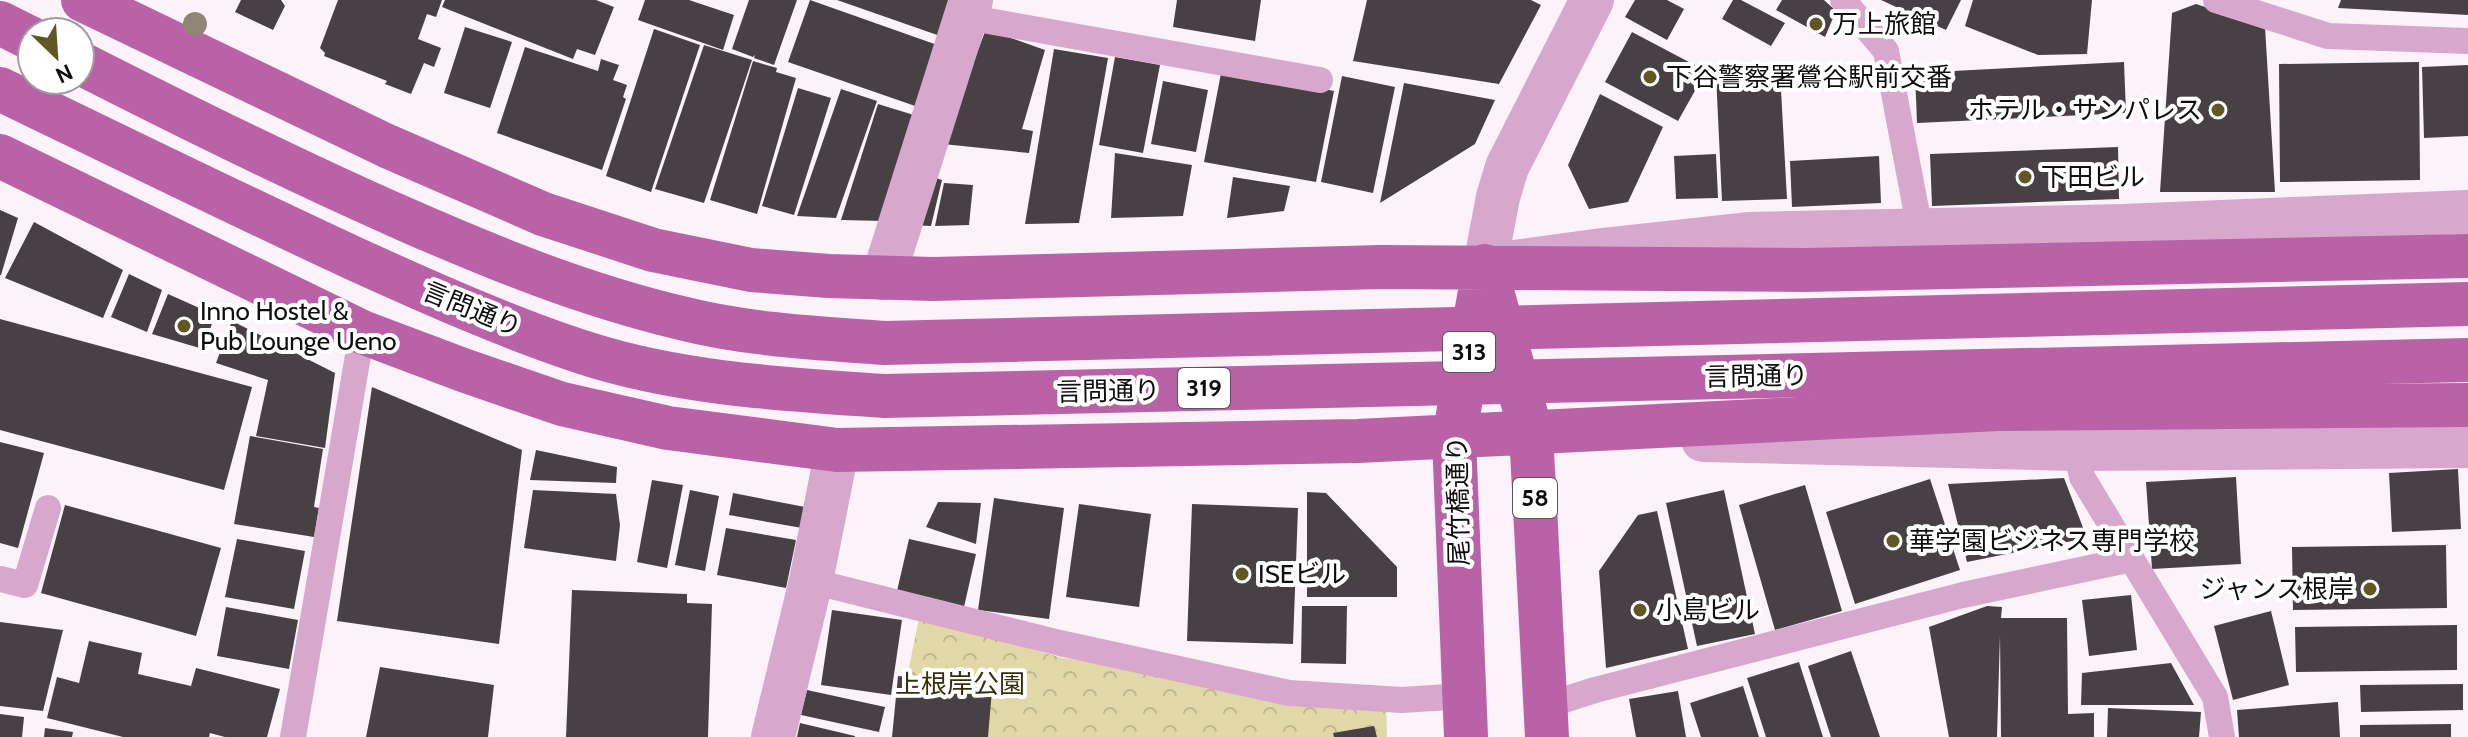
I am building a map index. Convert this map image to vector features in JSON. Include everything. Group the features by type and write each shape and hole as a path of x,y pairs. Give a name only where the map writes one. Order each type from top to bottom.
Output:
{"main road":[{"path":"83,0 127,9 387,146 543,214 653,250 751,270 933,279 1485,266 1804,270 2468,256"},
{"name":"言問通り","path":"96,71 333,188 488,255 583,292 683,319 775,336 885,343 2468,304"},
{"name":"言問通り","path":"0,89 445,300 586,353 688,377 777,388 884,396 2468,360"},
{"path":"0,156 362,332 562,404 668,428 837,450 1343,442 1998,409 2468,405"},
{"name":"58","path":"1485,266 1531,432 1546,722"},
{"name":"尾竹橋通り","path":"1465,716 1454,437 1485,266"}],"street":[{"path":"1592,0 1507,167 1485,266 1748,234 2123,226 2468,212"},
{"path":"883,278 968,8"},
{"path":"1531,432 1790,444 2076,449 2468,446"},
{"path":"773,737 811,581 837,450"}],"lane":[{"path":"1843,0 1886,51 1920,230"},
{"path":"2216,0 2328,36 2468,41"},
{"path":"968,8 1320,80"},
{"path":"293,737 362,332"},
{"path":"2076,449 2082,477 2215,697 2222,737"},
{"path":"0,579 25,585 48,508"},
{"path":"1546,722 1595,690 1963,595 2132,559"},
{"path":"811,581 1060,643 1289,693 1402,700 1465,716"}],"green space":[{"name":"上根岸公園","path":"919,618 1063,658 1386,699 1387,737 900,737 900,712"}],"building":[{"path":"241,0 281,0 285,6 273,30 235,12"},
{"path":"338,0 442,0 436,17 427,14 418,39 441,48 434,67 424,63 411,94 324,56 320,48"},
{"path":"445,0 596,0 614,7 595,55 577,49 573,59 442,7"},
{"path":"645,0 689,0 734,15 723,50 638,20"},
{"path":"749,0 797,0 774,65 754,58 755,55 753,57 732,49"},
{"path":"810,0 943,47 921,108 788,62"},
{"path":"837,0 956,0 943,37"},
{"path":"1177,0 1261,0 1255,41 1173,27"},
{"path":"1367,0 1531,0 1541,5 1499,84 1353,61"},
{"path":"1635,0 1667,0 1684,9 1667,40 1625,17"},
{"path":"1733,0 1741,0 1785,23 1771,46 1722,19"},
{"name":"万上旅館","path":"1782,0 1824,0 1836,11 1825,37 1776,10"},
{"path":"1881,0 1961,0 1946,30"},
{"path":"1973,0 2092,0 2087,54 2038,55 1965,26"},
{"path":"2341,0 2468,0 2468,15 2338,8"},
{"name":"ホテル・サンパレス","path":"2196,4 2265,27 2275,192 2160,192 2172,13"},
{"path":"465,27 512,42 490,108 444,93"},
{"path":"654,29 700,45 651,192 606,176"},
{"path":"986,29 1045,50 1022,129 1033,131 1029,153 943,144"},
{"path":"1632,32 1706,71 1678,121 1605,82"},
{"path":"704,45 752,60 704,203 655,189"},
{"path":"525,47 598,71 601,59 619,65 613,80 627,85 623,97 626,99 602,170 497,133"},
{"path":"1054,49 1108,58 1079,223 1025,224"},
{"path":"1115,57 1160,65 1143,153 1099,145"},
{"path":"753,61 796,78 757,214 710,200"},
{"path":"2124,62 2126,113 1917,123 1915,73"},
{"path":"2419,62 2420,180 2280,182 2279,64"},
{"path":"2468,65 2468,136 2424,138 2422,67"},
{"path":"1222,68 1334,91 1316,182 1204,162"},
{"path":"1780,72 1787,199 1722,201 1716,75"},
{"path":"1342,76 1395,87 1373,193 1321,182"},
{"path":"1163,81 1208,90 1196,152 1151,144"},
{"path":"1404,83 1495,100 1475,144 1380,203"},
{"path":"798,88 831,98 794,215 762,206"},
{"path":"841,89 877,101 836,218 797,216"},
{"path":"1600,94 1663,127 1628,202 1589,209 1568,165"},
{"path":"878,104 917,116 884,221 841,220"},
{"name":"下田ビル","path":"2118,147 2119,199 1932,206 1930,154"},
{"path":"1115,153 1192,165 1183,216 1111,218"},
{"path":"1716,154 1718,198 1676,199 1674,156"},
{"path":"1879,156 1881,203 1792,207 1790,161"},
{"path":"927,175 942,180 931,226 910,225"},
{"path":"1233,177 1290,186 1284,211 1227,218"},
{"path":"944,183 973,185 969,225 935,226"},
{"path":"0,210 18,218 1,275 0,275"},
{"path":"34,222 123,270 103,318 5,278"},
{"path":"129,274 162,290 147,332 111,317"},
{"path":"168,294 215,315 203,349 152,334"},
{"path":"0,319 252,387 224,490 0,430"},
{"path":"232,321 335,373 325,448 256,436 268,380 216,363"},
{"path":"372,387 522,450 499,644 337,621"},
{"path":"250,436 323,449 314,507 319,508 314,537 234,524"},
{"path":"0,442 44,453 18,548 0,543"},
{"path":"536,450 617,467 616,483 530,480"},
{"path":"2458,469 2461,529 2392,532 2389,473"},
{"path":"2236,477 2241,564 2152,569 2146,482"},
{"path":"2064,478 2087,538 1967,562 1948,484"},
{"name":"華学園ビジネス専門学校","path":"1930,479 1960,570 1855,604 1826,512"},
{"path":"652,480 683,485 667,568 637,562"},
{"path":"1805,485 1842,611 1775,630 1739,505"},
{"path":"533,490 616,494 620,525 616,561 524,548"},
{"path":"690,490 719,496 705,571 675,565"},
{"path":"1724,490 1755,634 1697,646 1666,503"},
{"path":"1307,492 1326,493 1397,567 1397,597 1307,597"},
{"path":"733,493 805,507 802,528 729,515"},
{"path":"994,498 1064,508 1049,619 978,610"},
{"path":"938,502 981,503 976,544 926,527"},
{"path":"1079,504 1151,514 1139,607 1066,597"},
{"name":"ISEビル","path":"1192,504 1298,508 1293,644 1187,641"},
{"path":"65,505 221,548 196,636 41,593"},
{"name":"小島ビル","path":"1657,511 1688,649 1606,668 1599,571 1638,515"},
{"path":"726,528 796,540 786,588 717,575"},
{"path":"237,539 305,551 294,609 225,597"},
{"path":"909,539 976,554 964,607 897,591"},
{"name":"ジャンス根岸","path":"2446,545 2447,608 2293,610 2292,547"},
{"path":"572,590 687,594 687,603 712,604 708,737 566,737"},
{"path":"2131,595 2137,650 2089,656 2082,600"},
{"path":"1302,606 1347,606 1346,664 1301,663"},
{"path":"1987,606 2002,607 2001,618 2067,618 2068,714 2094,713 2094,737 2001,737 2000,635 1997,737 1949,737 1929,627"},
{"path":"226,607 298,620 289,669 217,656"},
{"path":"832,610 902,620 891,695 821,685"},
{"path":"2271,611 2289,685 2233,700 2214,626"},
{"path":"0,622 63,630 43,711 0,706"},
{"name":"ジャンス根岸","path":"2457,625 2457,670 2296,672 2295,627"},
{"path":"89,641 142,653 138,674 191,686 196,668 280,689 267,737 225,737 210,733 209,737 123,737 47,718 57,677 79,683"},
{"path":"1851,651 1880,737 1831,737 1808,666"},
{"path":"1799,662 1823,737 1766,737 1747,678"},
{"path":"2171,663 2194,705 2081,705 2082,673"},
{"path":"380,667 494,685 488,737 366,737"},
{"path":"898,676 982,683 981,690 992,690 988,737 892,737"},
{"path":"2463,684 2463,710 2361,712 2360,685"},
{"path":"1743,686 1759,737 1701,737 1690,703"},
{"path":"807,690 885,707 879,732 801,715"},
{"path":"1678,691 1686,737 1636,737 1629,699"},
{"path":"2338,702 2340,737 2239,737 2237,710"},
{"path":"2108,708 2201,712 2199,737 2107,737"},
{"path":"0,714 24,717 22,737 0,737"},
{"path":"800,723 855,736 855,737 797,737"},
{"path":"2451,724 2451,737 2360,737 2360,725"},
{"path":"1374,726 1377,737 1334,737 1333,733"},
{"path":"45,728 73,732 72,737 44,737"}],"place":[{"name":"万上旅館","path":"1816,24"},
{"name":"下谷警察署鶯谷駅前交番","path":"1650,77"},
{"name":"ホテル・サンパレス","path":"2218,110"},
{"name":"下田ビル","path":"2025,177"},
{"name":"Inno Hostel & Pub Lounge Ueno","path":"184,326"},
{"name":"華学園ビジネス専門学校","path":"1893,541"},
{"name":"ISEビル","path":"1242,574"},
{"name":"ジャンス根岸","path":"2370,589"},
{"name":"小島ビル","path":"1640,610"}]}
